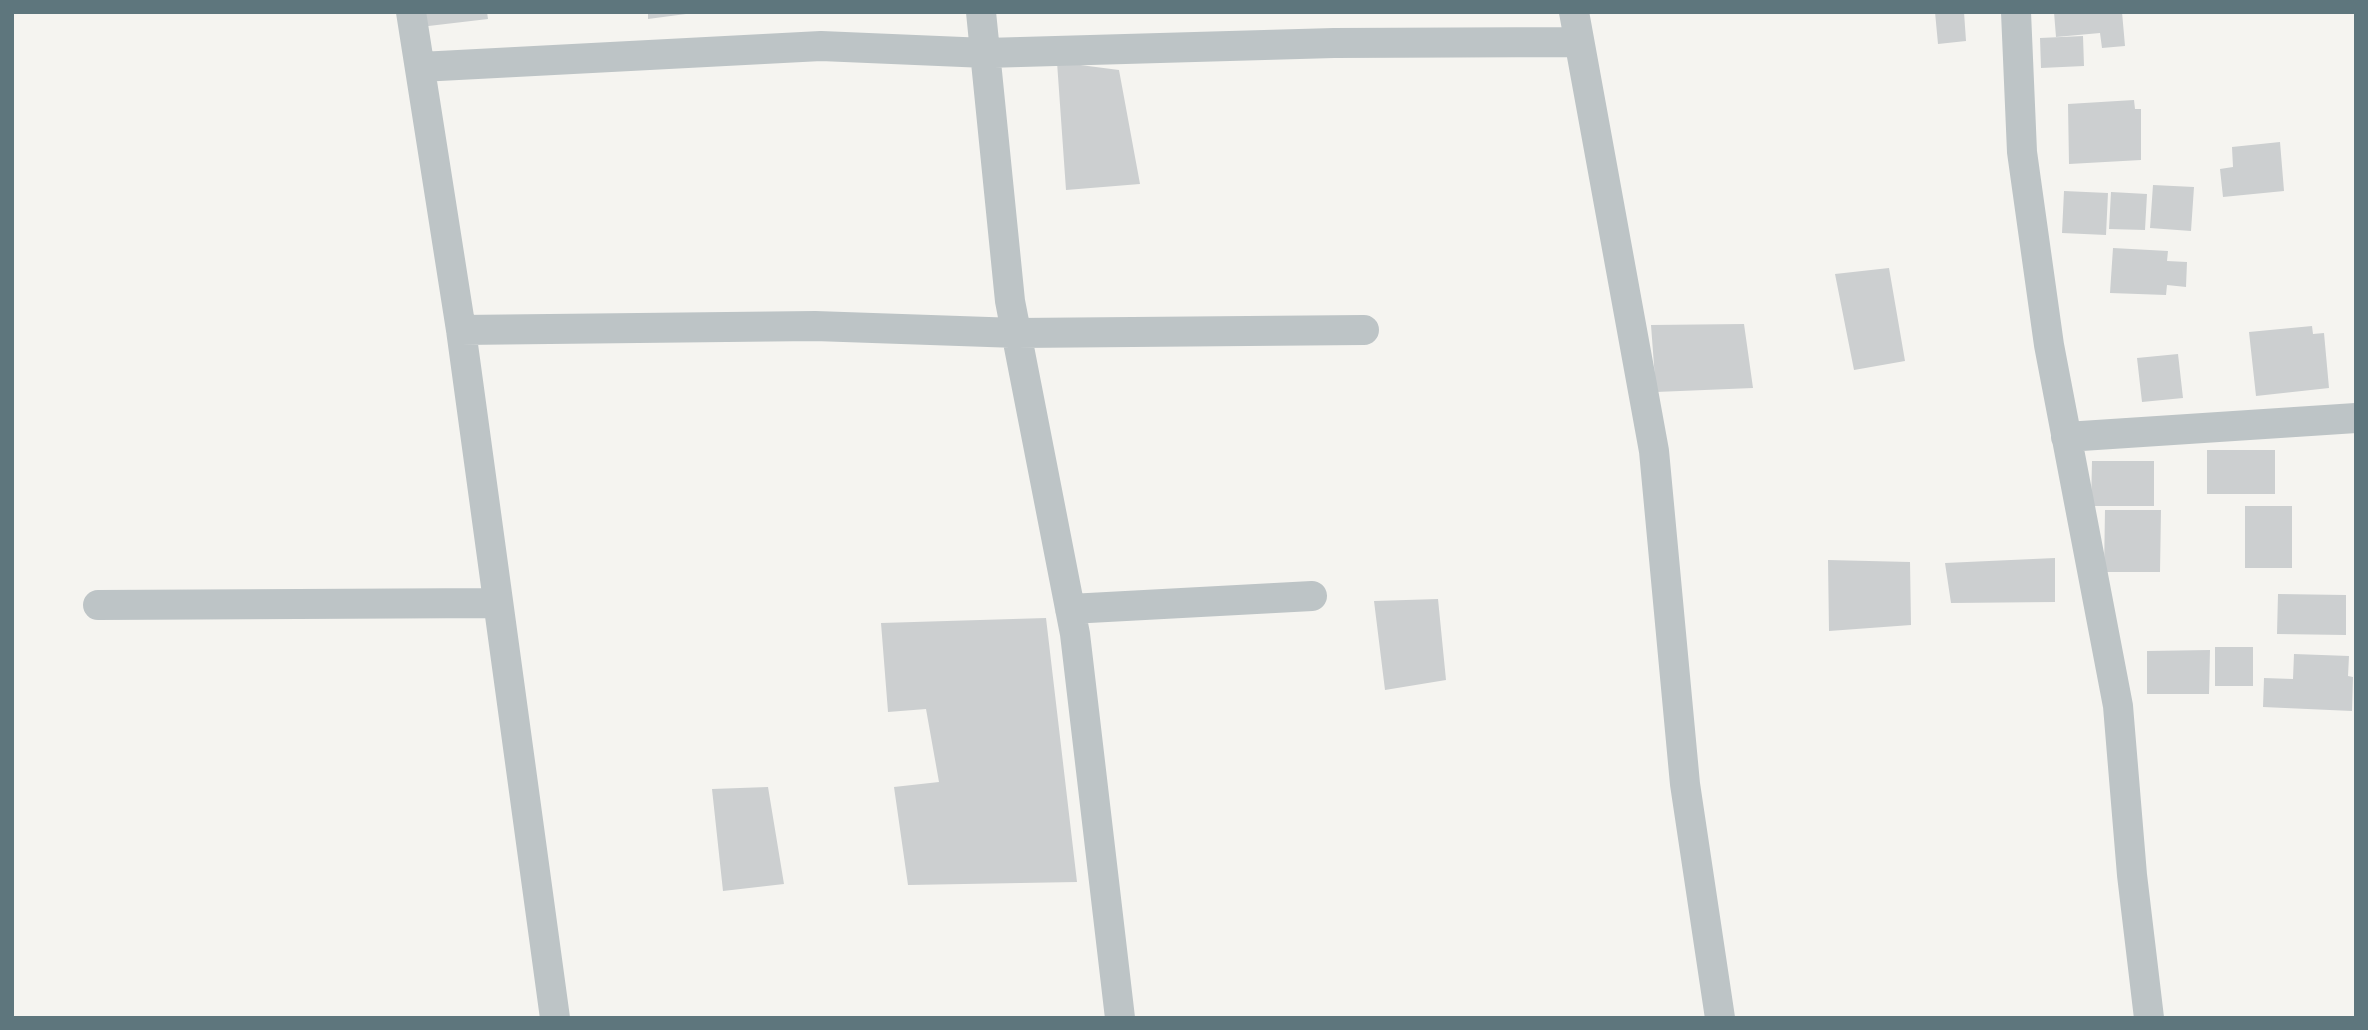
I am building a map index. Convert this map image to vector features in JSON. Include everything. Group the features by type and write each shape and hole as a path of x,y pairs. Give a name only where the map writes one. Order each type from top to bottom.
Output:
{"street":[{"path":"411,12 461,330 555,1018"},
{"path":"981,12 1010,301 1075,634 1120,1018"},
{"path":"1574,12 1654,451 1685,784 1720,1018"},
{"path":"2016,12 2022,152 2049,345 2118,706 2132,875 2149,1018"},
{"path":"419,67 821,46 986,53 1334,43 1579,42"},
{"path":"461,330 816,326 1017,333 1364,330"},
{"path":"2066,437 2356,418"},
{"path":"1070,609 1312,596"},
{"path":"98,605 497,603"}],"building":[{"path":"420,12 487,12 488,19 420,27"},
{"path":"648,12 686,12 686,14 648,19"},
{"path":"1935,12 1964,12 1966,41 1938,44"},
{"path":"2054,12 2122,12 2125,46 2102,48 2100,33 2056,37"},
{"path":"2083,36 2084,66 2041,68 2040,38"},
{"path":"1057,62 1119,70 1140,184 1066,190"},
{"path":"2134,100 2135,109 2141,109 2141,160 2069,164 2068,104"},
{"path":"2280,142 2284,191 2223,197 2220,169 2233,167 2232,147"},
{"path":"2153,185 2194,187 2191,231 2150,228"},
{"path":"2064,191 2108,193 2106,235 2062,233"},
{"path":"2111,192 2147,194 2145,230 2109,229"},
{"path":"2113,248 2168,251 2167,261 2187,262 2186,287 2167,285 2166,295 2110,293"},
{"path":"1889,268 1905,361 1854,370 1835,274"},
{"path":"1744,324 1753,388 1656,392 1651,325"},
{"path":"2312,326 2313,334 2324,333 2329,388 2256,396 2249,332"},
{"path":"2178,354 2183,398 2142,402 2137,358"},
{"path":"2207,450 2275,450 2275,494 2207,494"},
{"path":"2092,461 2154,461 2154,506 2091,506"},
{"path":"2245,506 2292,506 2292,568 2245,568"},
{"path":"2105,510 2161,510 2160,572 2104,572"},
{"path":"2055,558 2055,602 1951,603 1945,563"},
{"path":"1828,560 1910,562 1911,625 1829,631"},
{"path":"2278,594 2346,595 2346,635 2277,634"},
{"path":"1438,599 1446,680 1385,690 1374,601"},
{"path":"1046,618 1077,882 908,885 894,787 939,782 926,709 888,712 881,623"},
{"path":"2215,647 2253,647 2253,686 2215,686"},
{"path":"2210,650 2209,694 2147,694 2147,651"},
{"path":"2294,654 2349,656 2348,676 2353,677 2352,711 2263,707 2264,678 2293,679"},
{"path":"768,787 784,884 723,891 712,789"}]}
